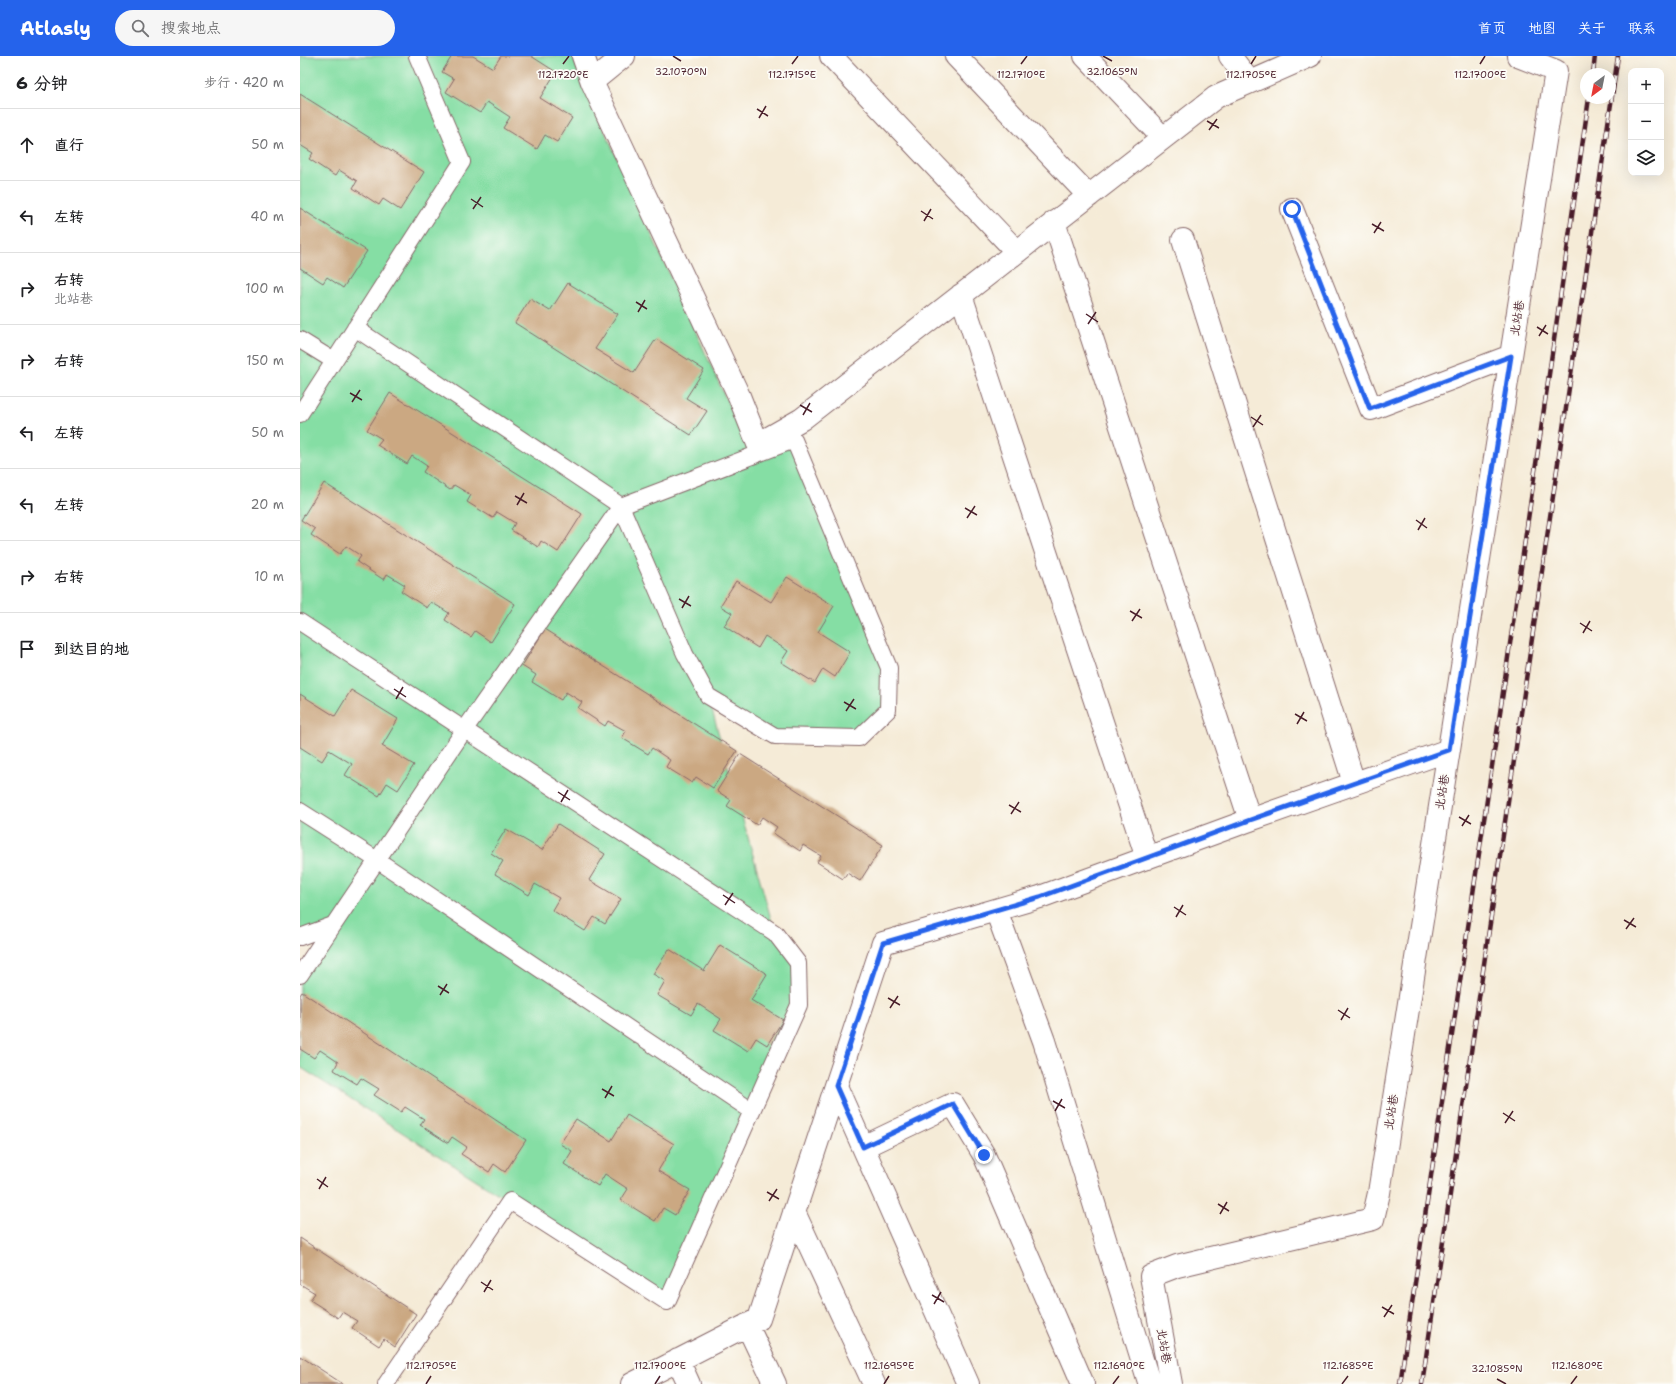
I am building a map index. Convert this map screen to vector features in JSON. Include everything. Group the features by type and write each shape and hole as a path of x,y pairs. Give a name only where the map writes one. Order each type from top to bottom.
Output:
{"street":[{"path":"583,56 592,82 739,396 758,444 802,419 1216,97 1310,56"},
{"path":"592,82 624,56"},
{"path":"831,56 1017,252"},
{"path":"956,56 1089,196"},
{"path":"1085,56 1163,138"},
{"path":"1230,56 1250,82"},
{"name":"北站巷","path":"1171,1384 1151,1276 1177,1266 1373,1219 1380,1186 1556,71 1518,56"},
{"path":"1292,209 1370,409 1511,356"},
{"path":"1054,222 1250,820"},
{"path":"1183,240 1354,784"},
{"path":"961,295 1147,858"},
{"path":"632,1384 759,1319 883,943 1040,897 1250,820 1449,750"},
{"path":"996,910 1044,1041 1149,1384"},
{"path":"836,1086 968,1384"},
{"path":"863,1147 953,1104 984,1155 1083,1384"},
{"path":"794,1212 874,1384"},
{"path":"747,1325 775,1384"},
{"path":"678,1360 689,1384"}],"lane":[{"path":"300,414 462,162 417,56"},
{"path":"300,975 464,729 621,506 794,440 889,668 888,710 859,738 775,736 708,696 685,654 621,506 355,328"},
{"path":"300,340 334,361"},
{"path":"300,622 775,933 798,963 799,1005 667,1302 510,1201 386,1384"},
{"path":"300,811 377,860 752,1111"},
{"path":"300,937 333,925"}],"green space":[{"path":"300,56 573,56 579,74 752,456 794,440 889,668 888,710 859,738 775,736 708,696 775,933 798,963 799,1005 667,1302 300,1067 300,975 333,926 300,937"}],"building":[{"path":"452,56 473,56 493,68 501,56 531,56 556,72 540,98 572,118 557,142 545,135 537,149 503,128 510,117 487,102 480,113 446,92 454,79 442,72"},
{"path":"300,94 424,172 400,210 383,199 379,205 353,188 357,181 339,170 335,176 309,159 313,153 300,145"},
{"path":"300,208 367,251 343,288 327,277 323,283 300,268"},
{"path":"568,283 618,314 595,349 634,373 656,339 704,370 686,398 707,411 691,435 515,323 530,299 550,311"},
{"path":"390,393 582,514 558,552 541,541 538,547 511,530 515,523 497,512 493,518 467,502 471,495 454,485 450,490 423,472 427,466 412,456 407,464 377,445 382,439 367,430"},
{"path":"324,483 515,604 491,642 475,631 471,637 445,620 449,613 431,602 427,608 401,591 405,585 387,574 384,580 357,562 361,556 346,546 340,554 311,535 315,529 301,520"},
{"path":"787,577 834,606 818,632 850,652 835,677 823,669 815,683 781,662 788,651 765,636 758,648 724,626 732,613 720,606 736,581 771,602"},
{"path":"545,629 737,751 713,788 696,777 692,783 666,767 670,760 652,748 648,754 622,738 626,731 608,721 605,726 578,708 582,702 566,692 561,700 532,682 536,675 522,666"},
{"path":"351,690 398,719 382,746 414,765 398,790 387,783 379,796 345,775 352,764 329,750 322,761 300,747 300,694 335,716"},
{"path":"740,754 883,845 860,881 847,873 843,879 817,862 821,856 803,845 800,851 773,833 777,827 762,817 757,825 727,806 731,800 717,791"},
{"path":"558,824 605,854 589,880 621,899 605,924 594,917 585,931 552,910 559,898 535,884 529,895 495,874 503,861 491,853 506,829 542,850"},
{"path":"720,945 767,974 751,1000 783,1020 767,1045 756,1038 748,1051 714,1030 721,1019 698,1004 691,1015 657,995 665,981 653,974 669,949 704,971"},
{"path":"302,992 526,1140 505,1172 494,1164 489,1172 461,1154 467,1147 452,1137 448,1143 420,1125 424,1119 405,1107 401,1112 374,1095 379,1089 361,1078 357,1084 334,1070 338,1062 320,1050 314,1058 300,1049 300,995"},
{"path":"627,1115 674,1144 658,1171 690,1190 675,1215 663,1208 655,1221 621,1200 628,1189 605,1174 598,1186 564,1164 572,1151 560,1144 576,1119 611,1141"},
{"path":"300,1238 416,1314 395,1347 384,1339 379,1346 352,1328 357,1321 342,1312 338,1318 310,1300 315,1293 300,1284"},
{"path":"300,1356 343,1384 300,1384"}],"railway":[{"path":"1594,68 1595,56"},
{"path":"1422,1384 1618,56"},
{"path":"1400,1384 1502,699 1588,104"}],"route":[{"path":"984,1155 953,1104 863,1147 836,1086 883,943 1040,897 1250,820 1449,750 1511,356 1370,409 1292,209"}]}
